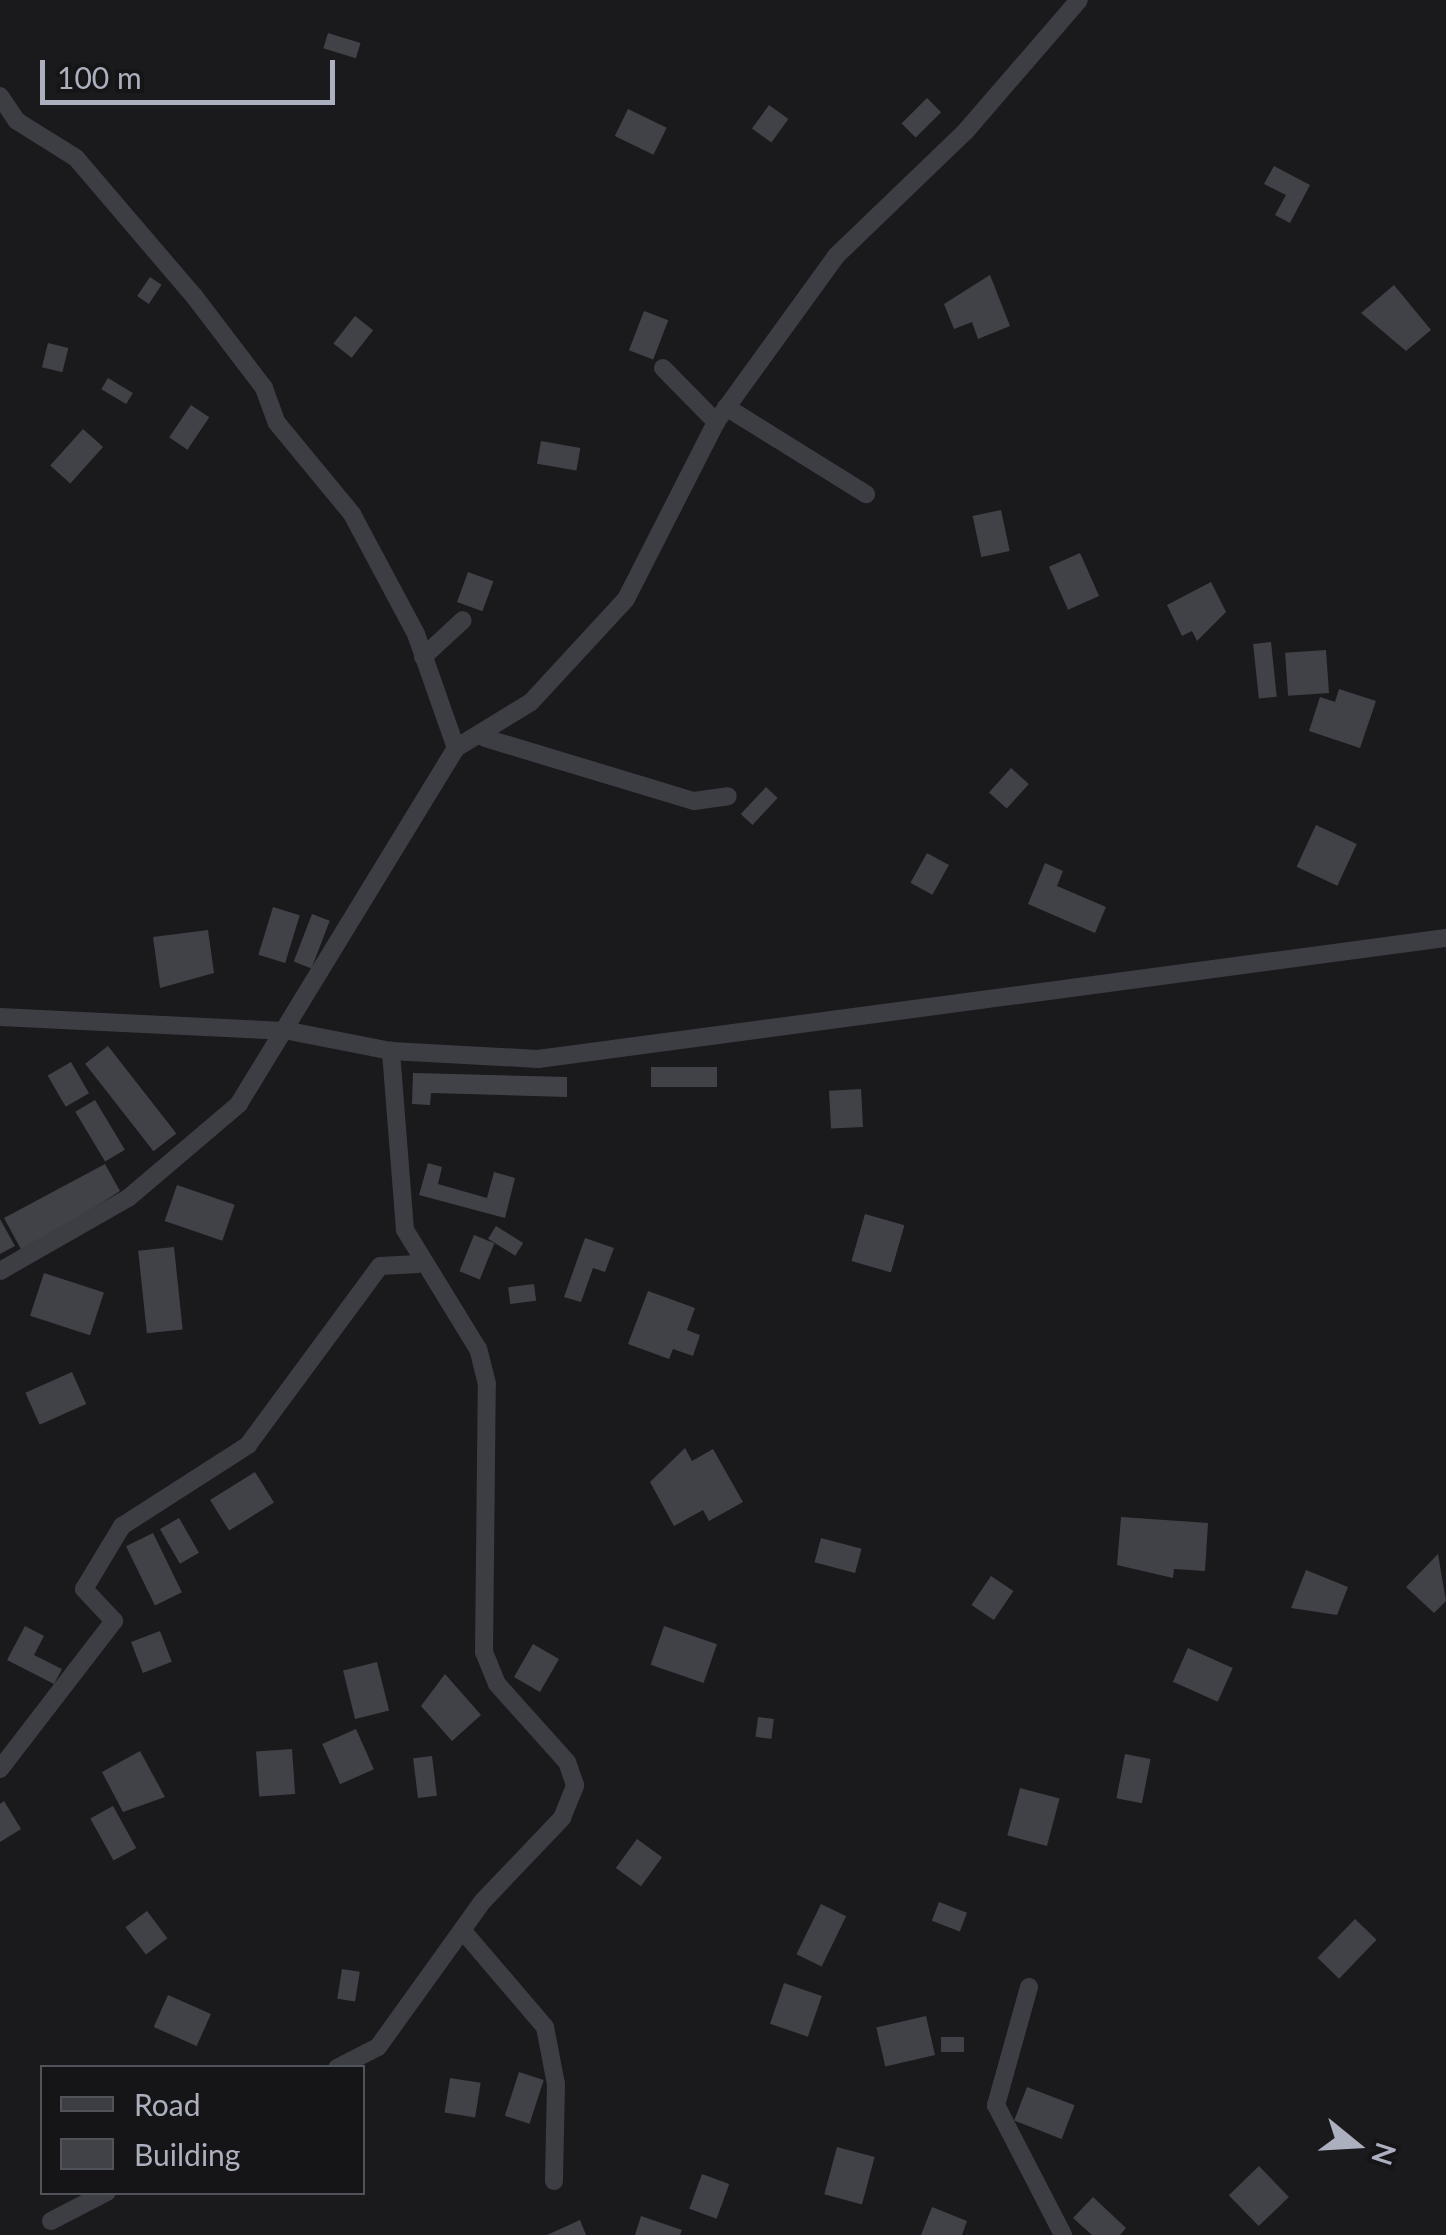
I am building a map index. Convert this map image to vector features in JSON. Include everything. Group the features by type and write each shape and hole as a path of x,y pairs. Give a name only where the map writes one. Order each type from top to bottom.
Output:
{"street":[{"path":"0,1272 128,1198 206,1135 289,1031 456,748 485,738 532,702 626,599 721,415 836,256 965,132 1079,0"},
{"path":"0,96 17,121 76,158 264,388 277,423 380,559 424,657 456,748"},
{"path":"663,368 721,415 866,494"},
{"path":"424,657 463,620"},
{"path":"485,738 694,801 728,796"},
{"path":"0,1017 289,1031 391,1051 538,1059 1446,938"},
{"path":"343,2065 378,2047 463,1931 562,1818 575,1785 567,1762 497,1684 484,1652 486,1384 478,1349 418,1264 399,1194 391,1051"},
{"path":"0,1769 114,1621 84,1589 122,1526 248,1445 380,1266 418,1264"},
{"path":"463,1931 545,2027 556,2084 554,2181"},
{"path":"1029,1986 996,2105 1063,2235"},
{"path":"50,2222 101,2195"}],"building":[{"path":"328,33 361,43 356,58 323,48"},
{"path":"927,98 941,112 916,138 902,123"},
{"path":"769,105 788,119 771,143 752,128"},
{"path":"628,109 667,128 653,155 615,136"},
{"path":"1274,166 1310,185 1290,223 1275,215 1286,195 1264,184"},
{"path":"990,275 1010,326 978,339 972,322 954,329 944,304"},
{"path":"150,277 162,285 149,304 137,296"},
{"path":"1394,285 1431,330 1406,351 1361,313"},
{"path":"644,311 668,320 653,360 629,350"},
{"path":"355,316 373,330 352,358 333,344"},
{"path":"48,343 68,348 62,372 42,367"},
{"path":"108,378 133,393 126,404 101,389"},
{"path":"191,405 209,417 187,450 169,437"},
{"path":"83,429 103,447 70,483 50,465"},
{"path":"541,441 580,448 576,471 537,464"},
{"path":"1001,510 1010,551 981,557 973,516"},
{"path":"1080,553 1099,596 1068,610 1049,567"},
{"path":"468,572 493,581 482,611 457,602"},
{"path":"1211,582 1226,612 1197,641 1192,631 1182,636 1167,605"},
{"path":"1271,642 1277,697 1259,699 1253,644"},
{"path":"1326,650 1329,693 1288,696 1285,653"},
{"path":"1339,689 1376,701 1360,748 1309,731 1320,697 1335,702"},
{"path":"1011,768 1029,784 1007,809 989,793"},
{"path":"766,787 778,798 752,825 741,814"},
{"path":"1316,825 1357,844 1337,886 1297,867"},
{"path":"927,853 949,865 932,895 911,883"},
{"path":"1045,863 1063,871 1057,886 1106,907 1095,933 1028,904"},
{"path":"273,907 300,915 285,963 258,955"},
{"path":"312,914 330,921 311,968 294,962"},
{"path":"208,930 214,973 160,988 153,937"},
{"path":"108,1046 176,1133 153,1151 85,1064"},
{"path":"71,1062 89,1093 66,1107 48,1076"},
{"path":"651,1067 717,1067 717,1087 651,1087"},
{"path":"413,1073 567,1077 567,1097 431,1093 430,1105 412,1104"},
{"path":"861,1089 863,1127 831,1129 829,1091"},
{"path":"95,1100 125,1150 105,1162 75,1112"},
{"path":"428,1163 442,1167 438,1184 487,1198 494,1172 515,1178 505,1218 419,1195"},
{"path":"105,1164 120,1191 23,1253 4,1218"},
{"path":"177,1185 235,1205 222,1241 165,1221"},
{"path":"865,1214 904,1225 891,1272 851,1261"},
{"path":"0,1219 15,1246 0,1254"},
{"path":"496,1226 523,1243 515,1256 488,1239"},
{"path":"474,1235 494,1243 480,1279 459,1271"},
{"path":"585,1238 614,1248 605,1272 593,1268 581,1302 564,1297"},
{"path":"174,1247 183,1330 147,1333 138,1251"},
{"path":"44,1273 104,1292 90,1335 30,1316"},
{"path":"534,1284 536,1301 510,1304 508,1287"},
{"path":"648,1291 695,1308 687,1330 700,1335 693,1356 673,1349 669,1359 628,1344"},
{"path":"72,1372 86,1404 40,1425 25,1393"},
{"path":"685,1448 692,1461 713,1449 743,1502 709,1521 703,1510 674,1526 650,1482"},
{"path":"255,1472 274,1503 229,1531 210,1500"},
{"path":"1121,1517 1208,1523 1205,1571 1174,1569 1173,1578 1117,1565"},
{"path":"179,1518 199,1553 180,1564 160,1529"},
{"path":"153,1533 182,1592 155,1605 126,1546"},
{"path":"821,1538 862,1549 855,1573 815,1562"},
{"path":"1438,1554 1446,1601 1434,1613 1406,1587"},
{"path":"1306,1570 1348,1587 1337,1615 1291,1608"},
{"path":"991,1576 1013,1591 994,1620 971,1605"},
{"path":"25,1626 44,1636 34,1655 62,1669 54,1684 7,1660"},
{"path":"664,1626 717,1644 704,1683 651,1665"},
{"path":"160,1631 172,1662 143,1673 131,1642"},
{"path":"533,1644 559,1659 540,1692 514,1677"},
{"path":"1188,1648 1233,1668 1218,1702 1173,1682"},
{"path":"377,1662 389,1711 355,1719 343,1670"},
{"path":"445,1674 481,1715 452,1741 421,1706"},
{"path":"758,1717 774,1719 771,1739 756,1737"},
{"path":"356,1729 374,1769 340,1784 322,1744"},
{"path":"292,1749 295,1794 259,1796 256,1752"},
{"path":"140,1751 165,1797 123,1812 102,1772"},
{"path":"1125,1754 1151,1759 1142,1803 1116,1798"},
{"path":"432,1756 437,1796 418,1798 413,1758"},
{"path":"1020,1788 1060,1799 1047,1846 1007,1835"},
{"path":"4,1801 21,1829 0,1842 0,1804"},
{"path":"113,1806 136,1848 114,1861 90,1819"},
{"path":"637,1839 662,1857 641,1886 616,1868"},
{"path":"939,1902 967,1913 960,1931 932,1921"},
{"path":"821,1904 846,1916 822,1967 796,1954"},
{"path":"147,1911 167,1938 146,1954 125,1927"},
{"path":"1355,1919 1377,1940 1339,1979 1317,1958"},
{"path":"342,1969 360,1972 355,2001 337,1999"},
{"path":"784,1983 822,1996 808,2037 770,2024"},
{"path":"168,1995 211,2014 197,2046 154,2027"},
{"path":"926,2016 935,2055 885,2066 876,2027"},
{"path":"941,2037 964,2037 964,2052 941,2052"},
{"path":"519,2072 544,2080 530,2124 505,2116"},
{"path":"450,2078 481,2083 475,2117 445,2113"},
{"path":"1027,2087 1075,2105 1062,2139 1014,2121"},
{"path":"837,2147 875,2157 862,2204 824,2194"},
{"path":"1259,2166 1289,2197 1259,2226 1229,2195"},
{"path":"702,2174 729,2184 717,2219 689,2209"},
{"path":"1093,2197 1126,2228 1120,2235 1092,2235 1073,2218"},
{"path":"932,2207 967,2221 962,2235 921,2235"},
{"path":"641,2216 682,2230 680,2235 635,2235"},
{"path":"580,2220 586,2235 547,2235"}]}
